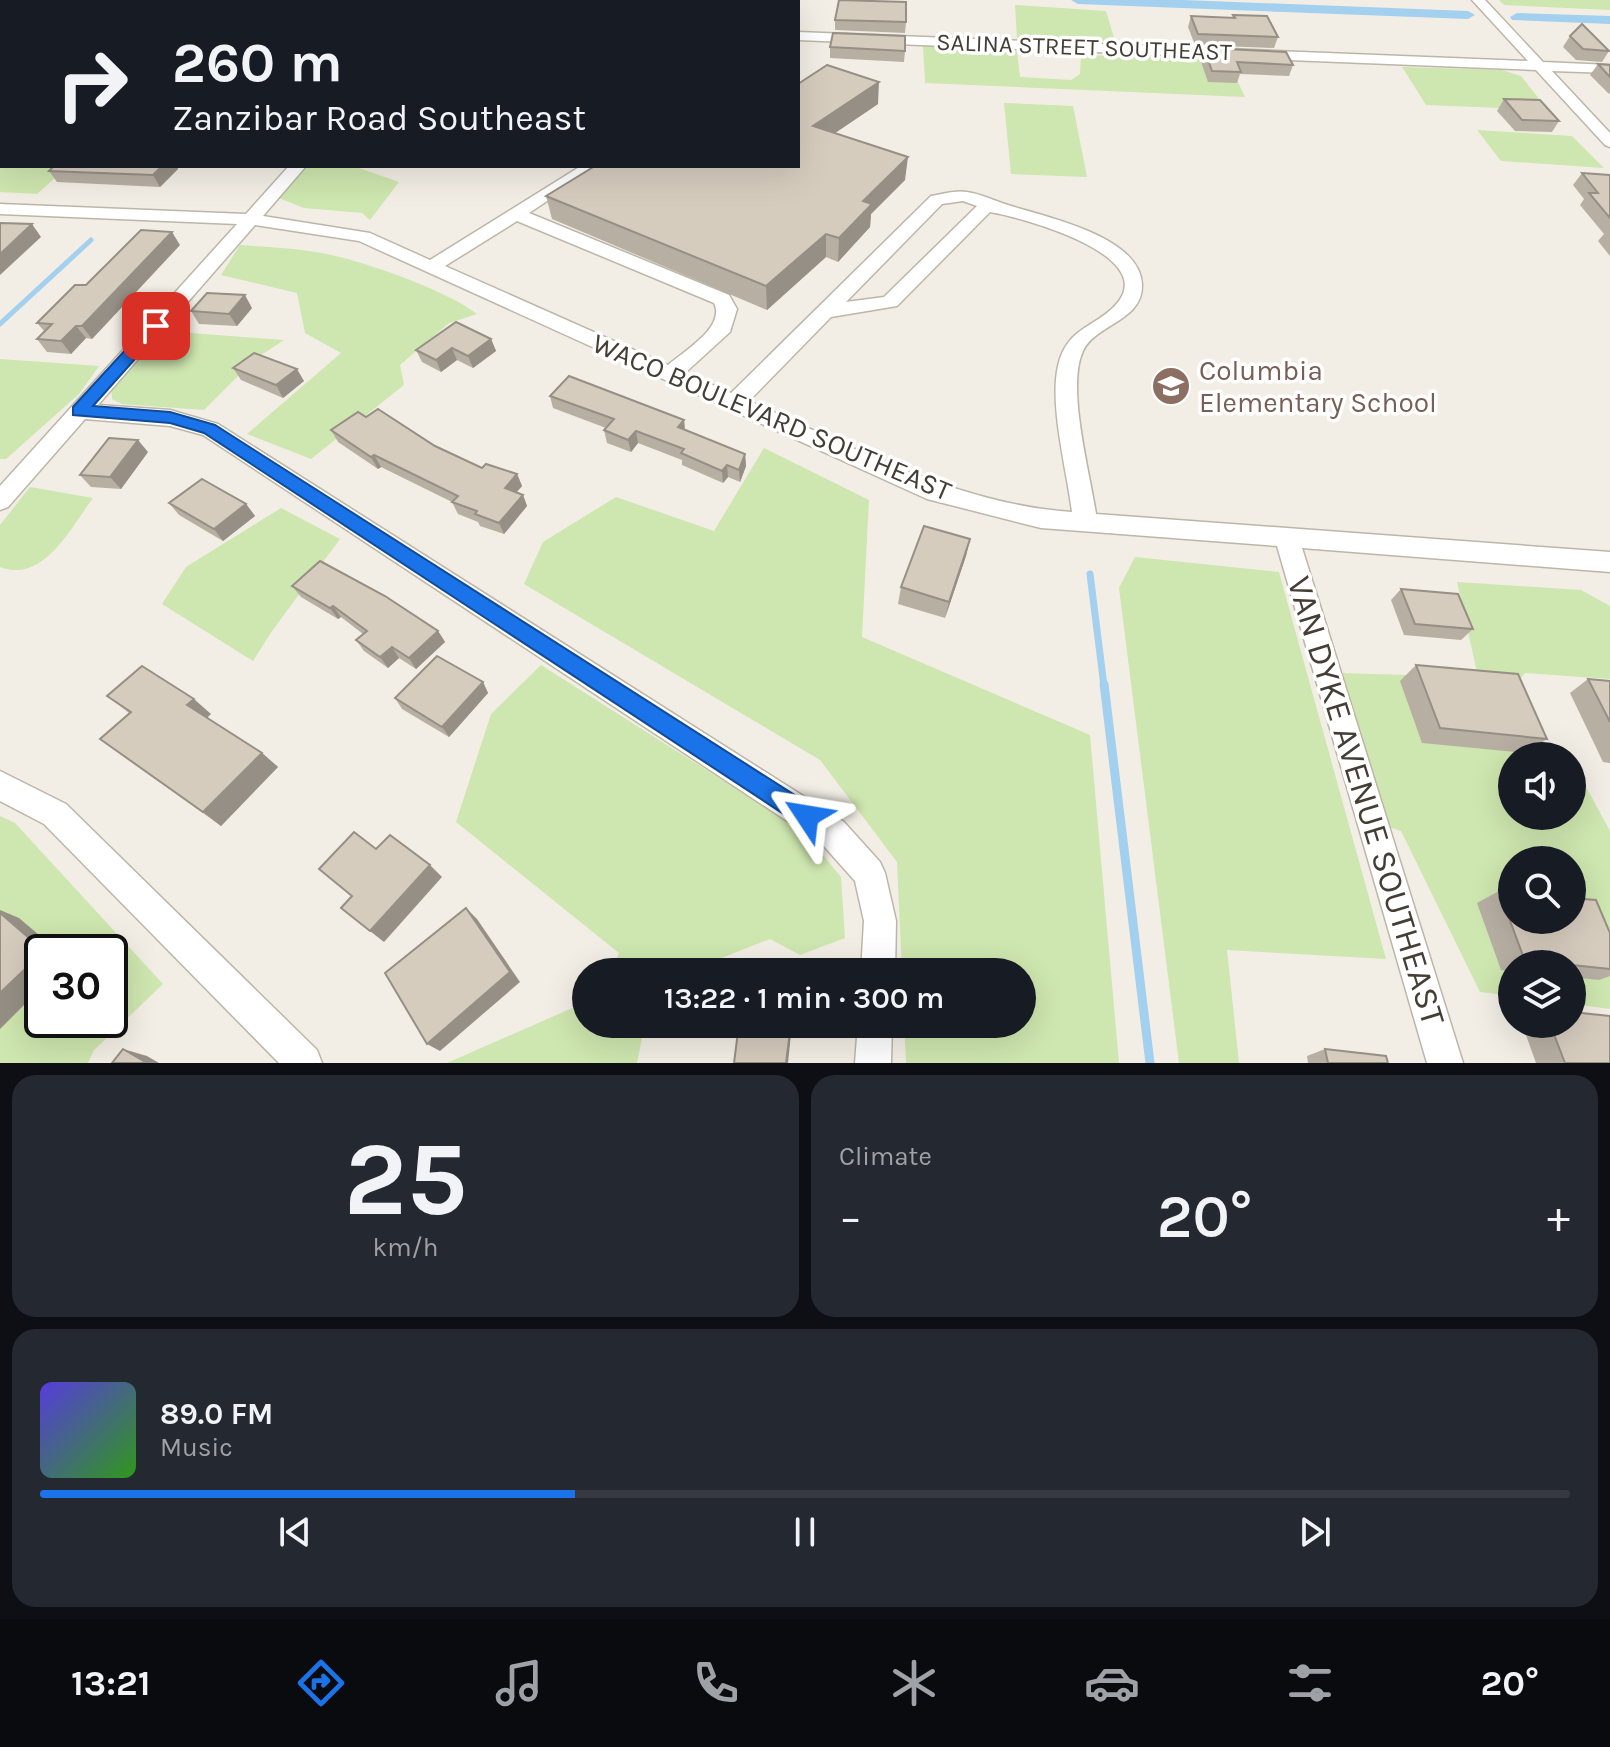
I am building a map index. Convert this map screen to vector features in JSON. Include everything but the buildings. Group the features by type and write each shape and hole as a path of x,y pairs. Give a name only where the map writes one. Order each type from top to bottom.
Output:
{"street":[{"path":"1478,0 1610,142"},
{"name":"SALINA STREET SOUTHEAST","path":"800,36 1610,69"},
{"path":"0,501 296,168"},
{"path":"431,267 589,168"},
{"path":"734,403 937,200 964,196 1082,235 1123,258 1133,278 1129,301 1119,312 1090,329 1077,343 1068,363 1065,391 1085,523"},
{"path":"827,312 847,305 869,306 890,302 980,210 986,206 997,207"},
{"name":"WACO BOULEVARD SOUTHEAST","path":"0,209 251,220 319,226 364,237 935,493 1041,519 1287,540 1610,562"},
{"path":"516,214 722,299 727,309 723,328 671,374"},
{"path":"79,411 170,418 210,429 833,833 869,873 880,921 879,958"},
{"name":"VAN DYKE AVENUE SOUTHEAST","path":"1287,540 1445,1063"},
{"path":"0,785 55,814 304,1063"},
{"path":"873,1063 874,1038"}],"green space":[{"path":"1499,0 1610,0 1610,10 1504,5"},
{"path":"1015,5 1106,11 1115,41 1017,39"},
{"path":"923,46 1017,51 1020,77 1071,80 1080,74 1081,55 1227,59 1245,97 925,83"},
{"path":"1402,67 1502,70 1521,76 1548,110 1426,105"},
{"path":"1004,103 1073,106 1087,177 1011,174"},
{"path":"1477,130 1572,136 1604,168 1501,161"},
{"path":"0,168 66,168 37,194 0,192"},
{"path":"303,168 359,168 399,182 370,220 362,213 304,208 279,198"},
{"path":"240,245 306,251 353,260 423,285 477,314 449,323 400,365 404,385 311,459 247,434 341,353 305,333 297,293 221,275"},
{"path":"165,331 284,340 255,359 204,410 122,404 112,399 111,385"},
{"path":"0,359 99,366 79,394 6,459 0,459"},
{"path":"764,448 869,500 862,637 1090,735 1119,1063 906,1063 905,1038 1036,1038 1036,958 901,958 897,862 820,760 524,584 543,542 616,497 714,531"},
{"path":"30,487 93,498 66,537 43,560 16,570 0,567 0,525"},
{"path":"281,508 340,539 253,661 162,604 186,567"},
{"path":"1135,557 1279,572 1386,959 1227,950 1239,1063 1179,1063 1119,588"},
{"path":"1457,582 1581,590 1610,606 1610,679 1525,673 1509,692 1536,742 1498,742 1498,830 1586,830 1586,787 1610,831 1610,1009 1586,1006 1586,950 1498,950 1498,994 1480,992 1401,831 1383,825 1339,673 1478,677"},
{"path":"541,665 804,832 841,877 845,938 800,955 770,939 722,958 617,958 619,953 456,822 491,714"},
{"path":"0,816 15,823 117,934 24,934 24,1038 107,1038 94,1050 88,1063 0,1063"},
{"path":"128,946 163,984 128,1017"},
{"path":"572,1008 572,1038 642,1038 637,1063 447,1063"}],"waterway":[{"path":"1078,0 1468,15"},
{"path":"1517,17 1610,20"},
{"path":"0,324 91,240"},
{"path":"1090,574 1104,686"},
{"path":"1104,684 1150,1063"}],"place":[{"name":"Columbia Elementary School","path":"1171,386"}],"route":[{"path":"156,326 79,411 170,418 210,429 807,816"}]}
